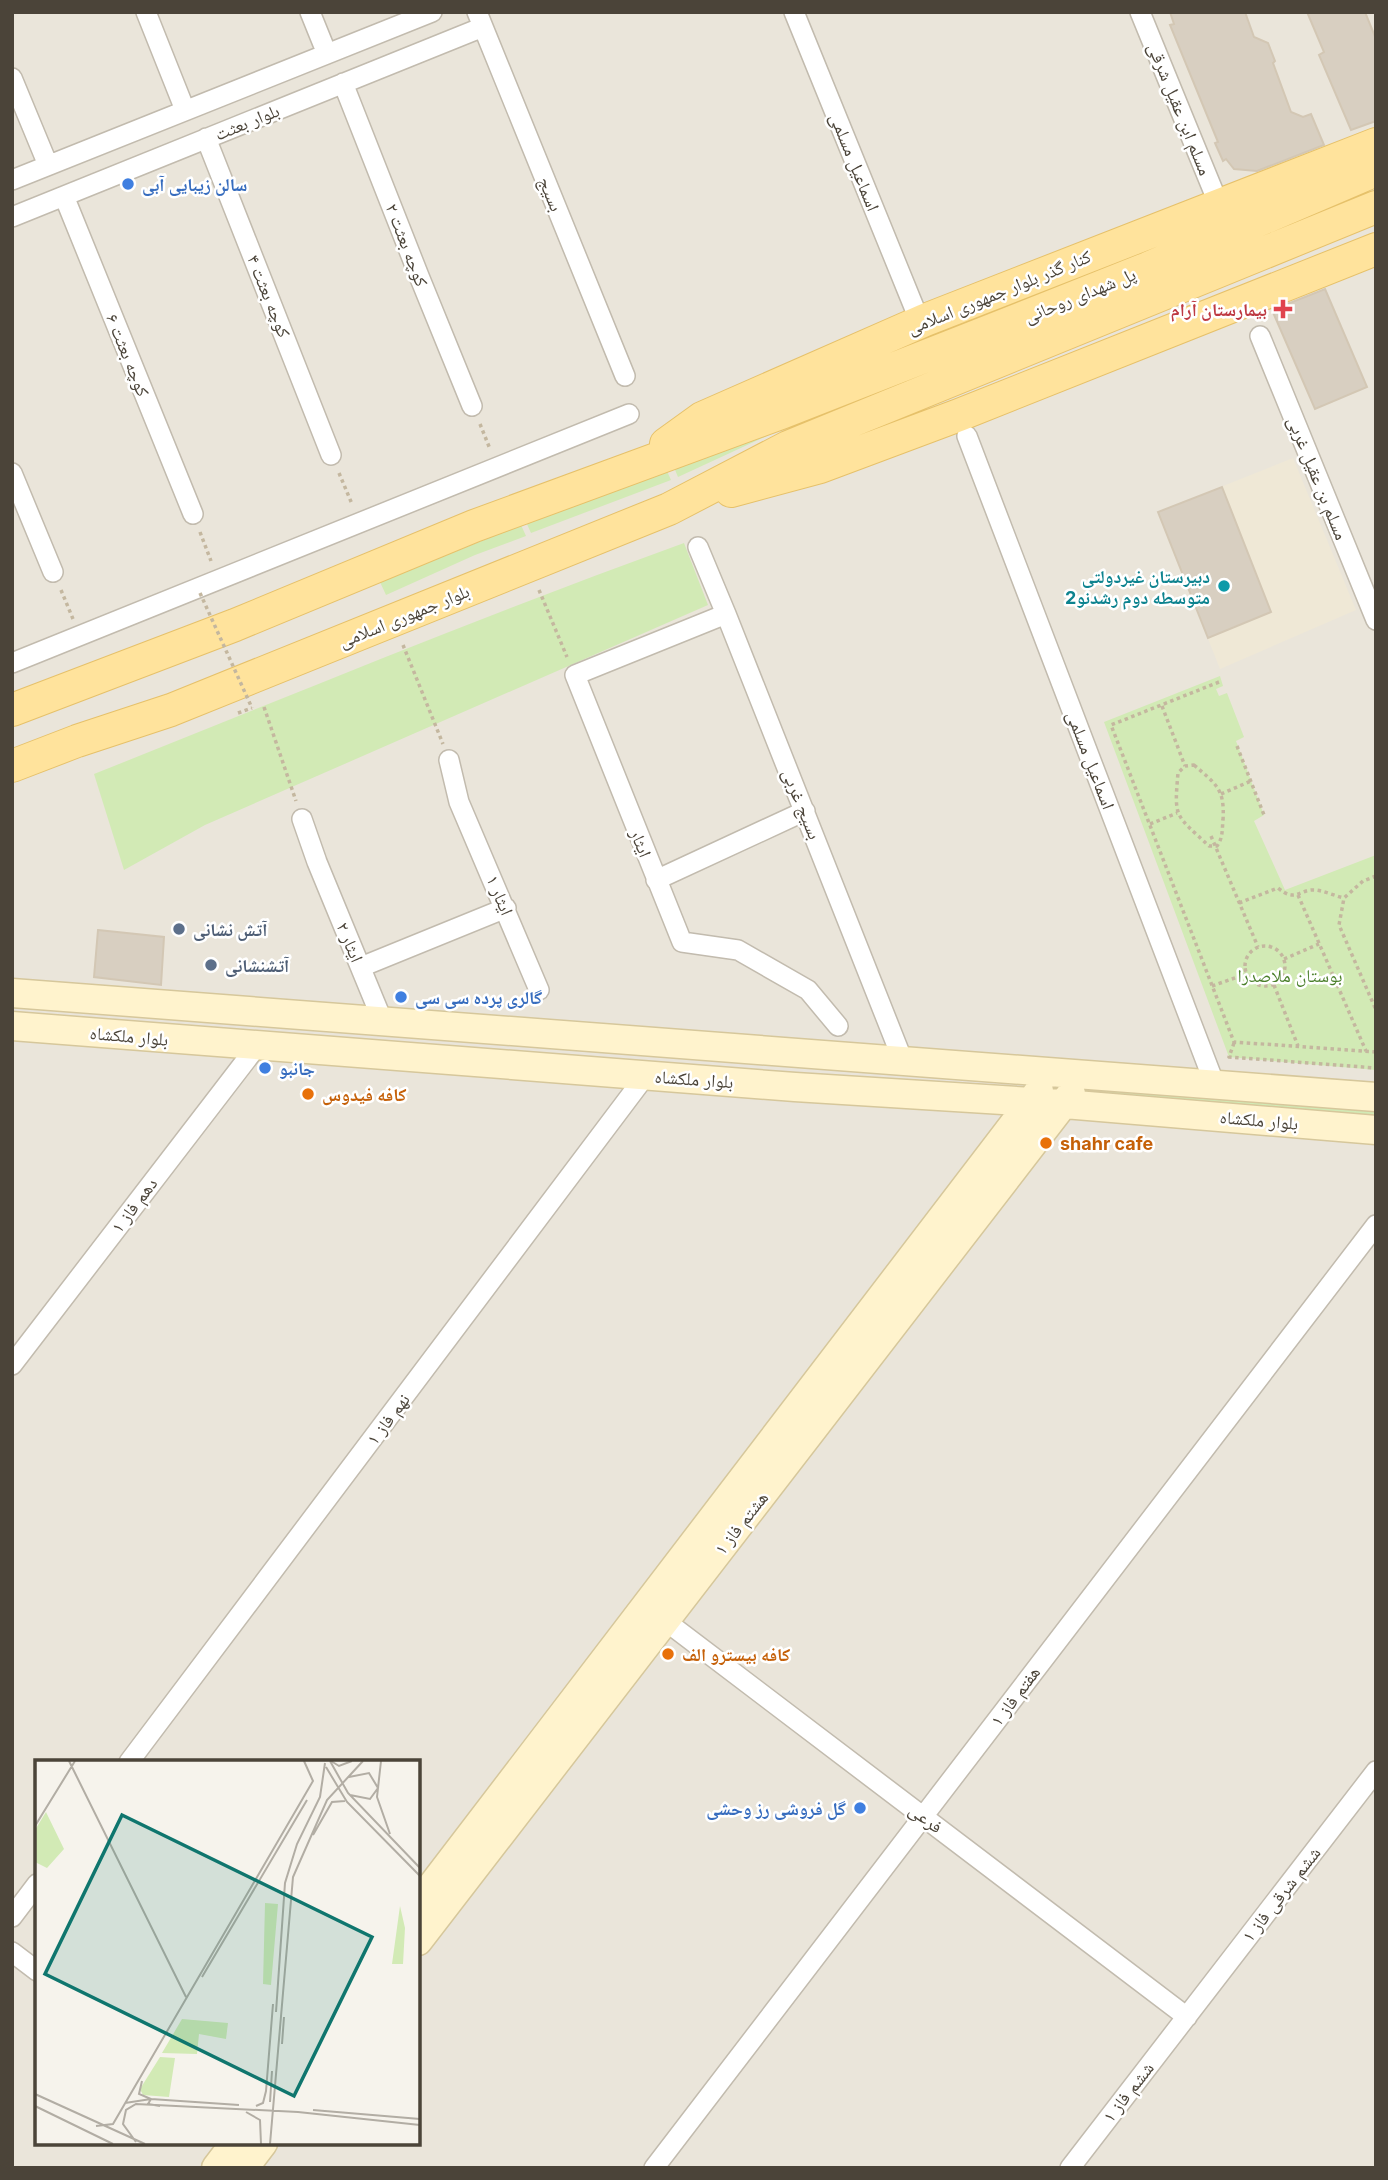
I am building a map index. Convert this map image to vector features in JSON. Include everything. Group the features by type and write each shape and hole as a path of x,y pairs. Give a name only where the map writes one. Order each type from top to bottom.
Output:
{"main road":[{"name":"کنار گذر بلوار جمهوری اسلامی","path":"635,466 702,418 925,320 1376,144"},
{"name":"پل شهدای روحانی","path":"635,466 781,414 1148,268 1376,170"},
{"name":"پل شهدای روحانی","path":"788,447 1376,207"},
{"path":"669,509 820,467 972,410 1376,249"},
{"name":"بلوار جمهوری اسلامی","path":"12,766 197,699 669,509 788,447"},
{"path":"12,710 235,625 474,526 635,466"},
{"path":"108,674 105,706 128,724"},
{"path":"16,994 29,999 37,1012 36,1018 20,1027"},
{"name":"بلوار ملکشاه","path":"16,994 1376,1097"},
{"path":"125,1035 114,1016 130,1002"},
{"name":"بلوار ملکشاه","path":"20,1027 1064,1104 1376,1130"},
{"name":"هشتم فاز ۱","path":"420,1938 1052,1072"},
{"name":"هشتم فاز ۱","path":"420,1903 656,1614 1085,1075"},
{"path":"216,2168 233,2145"},
{"path":"244,2168 261,2145"}],"street":[{"path":"146,12 185,110"},
{"path":"310,12 327,54"},
{"name":"بلوار بعثت","path":"12,180 432,12"},
{"name":"اسماعیل مسلمی","path":"794,12 916,312"},
{"name":"مسلم ابن عقیل شرقی","path":"1140,12 1219,205"},
{"name":"بلوار بعثت","path":"12,216 343,83 480,19"},
{"name":"بسیج","path":"480,19 625,376"},
{"path":"12,78 48,165"},
{"path":"257,82 270,113"},
{"name":"کوچه بعثت ۲","path":"343,83 472,405"},
{"path":"121,136 133,168"},
{"name":"کوچه بعثت ۴","path":"206,138 331,454"},
{"name":"کوچه بعثت ۶","path":"64,196 193,514"},
{"name":"مسلم بن عقیل غربی","path":"1261,336 1376,620"},
{"path":"12,663 629,414"},
{"name":"اسماعیل مسلمی","path":"967,436 1215,1085"},
{"path":"12,473 53,572"},
{"name":"بسیج غربی","path":"698,547 903,1061"},
{"path":"575,675 726,614"},
{"name":"ایثار","path":"575,675 682,942 738,950 808,990 838,1026"},
{"name":"ایثار ۱","path":"449,760 459,802 539,990"},
{"path":"656,880 805,811"},
{"name":"ایثار ۲","path":"302,819 383,1022"},
{"path":"361,967 506,908"},
{"name":"دهم فاز ۱","path":"12,1365 257,1046"},
{"name":"نهم فاز ۱","path":"131,1760 646,1075"},
{"name":"هفتم فاز ۱","path":"653,2168 1376,1224"},
{"name":"فرعی","path":"656,1614 1187,2017"},
{"name":"ششم شرقی فاز ۱","path":"1187,2017 1376,1772"},
{"path":"12,1917 35,1887"},
{"path":"12,1952 35,1969"},
{"name":"ششم فاز ۱","path":"1070,2168 1187,2017"}],"path":[{"path":"472,405 498,467"},
{"path":"331,454 360,523"},
{"path":"193,514 218,580"},
{"path":"53,572 80,636"},
{"path":"539,588 575,675"},
{"path":"200,593 252,708 233,715"},
{"path":"403,645 449,760"},
{"path":"1219,682 1111,725 1234,1042 1229,1057 1376,1068"},
{"path":"1161,705 1185,766"},
{"path":"264,707 302,819"},
{"path":"1237,746 1264,815"},
{"path":"1194,765 1217,785 1221,794 1224,802 1222,839 1217,846 1209,846 1177,813 1175,805 1178,773 1185,766 1194,765"},
{"path":"1221,794 1251,781"},
{"path":"1150,824 1177,813"},
{"path":"1211,836 1258,947"},
{"path":"1376,876 1363,881 1343,898 1339,925 1376,1010"},
{"path":"1239,903 1278,888 1286,895 1298,895 1313,890 1343,898"},
{"path":"1298,895 1366,1051"},
{"path":"1284,959 1319,944"},
{"path":"1258,947 1271,947 1284,959 1284,975 1274,985 1255,984 1247,974 1245,961 1258,947"},
{"path":"1212,986 1247,974"},
{"path":"1274,985 1298,1046"},
{"path":"1234,1042 1376,1052"}],"shaded area":[{"path":"12,12 1376,12 1376,2168 12,2168"},
{"path":"1293,458 1356,610 1220,669 1158,512"}],"green space":[{"path":"780,425 782,429 678,477 673,465"},
{"path":"666,469 671,480 531,533 526,522"},
{"path":"521,525 526,536 475,555 386,595 380,582"},
{"path":"684,543 708,605 205,825 124,870 94,774 462,627"},
{"name":"بوستان ملاصدرا","path":"1220,676 1223,686 1216,689 1219,696 1227,693 1244,737 1236,741 1264,815 1254,821 1285,890 1376,855 1376,1070 1229,1057 1104,722"},
{"path":"1089,1086 1376,1103 1376,1120 1082,1098"}],"building":[{"path":"1170,12 1245,12 1254,37 1268,43 1291,112 1303,117 1311,114 1324,145 1257,171 1234,169 1226,159 1223,161 1215,143 1218,142 1170,25 1174,24"},
{"path":"1307,12 1365,12 1376,39 1376,121 1351,130 1319,55 1324,52"},
{"path":"1325,289 1367,387 1315,409 1272,310"},
{"name":"دبیرستان غیردولتی متوسطه دوم رشدنو2","path":"1222,487 1271,612 1208,638 1158,512"},
{"path":"98,930 164,937 161,985 94,977"}],"place":[{"name":"سالن زیبایی آبی","path":"128,184"},
{"name":"بیمارستان آرام","path":"1283,309"},
{"name":"دبیرستان غیردولتی متوسطه دوم رشدنو2","path":"1224,586"},
{"name":"آتش نشانی","path":"179,929"},
{"name":"آتشنشانی","path":"211,965"},
{"name":"گالری پرده سی سی","path":"401,997"},
{"name":"جانبو","path":"265,1068"},
{"name":"كافه فيدوس","path":"308,1094"},
{"name":"shahr cafe","path":"1046,1143"},
{"name":"کافه بیسترو الف","path":"668,1654"},
{"name":"گل فروشی رز وحشی","path":"860,1808"}]}
